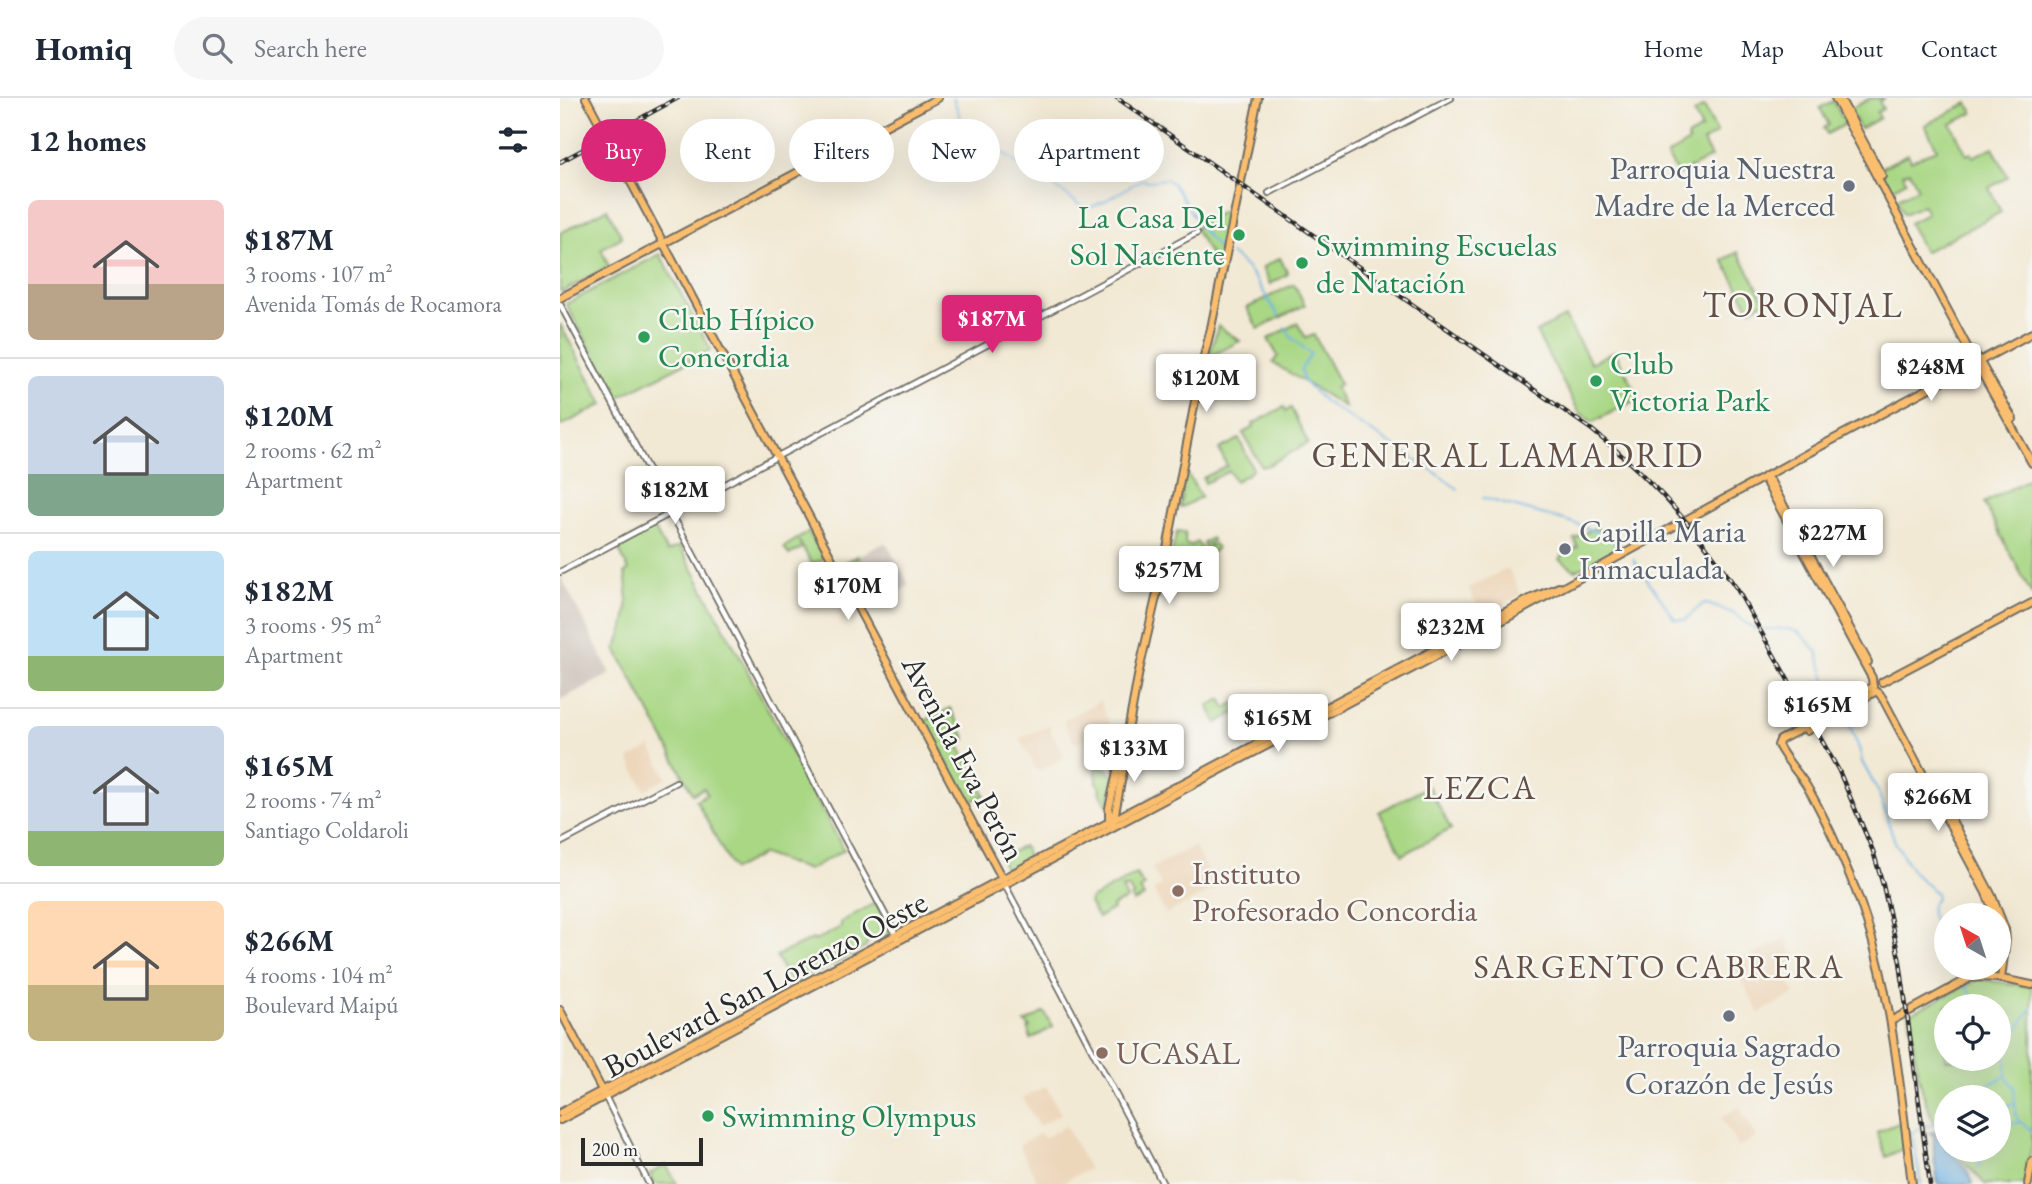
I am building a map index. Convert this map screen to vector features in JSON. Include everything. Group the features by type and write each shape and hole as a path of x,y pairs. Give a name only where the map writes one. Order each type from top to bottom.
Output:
{"main road":[{"name":"Avenida Eva Perón","path":"586,98 1003,882"},
{"path":"560,298 938,98"},
{"path":"1112,824 1109,808 1122,750 1125,747 1166,554 1258,98"},
{"path":"1837,98 2032,463"},
{"name":"Boulevard San Lorenzo Oeste","path":"560,1113 604,1093 1502,620 2032,333"},
{"path":"1979,362 2032,455"},
{"path":"1765,476 1771,482 1990,903"},
{"path":"1914,1184 1893,1020 1867,920 1819,809 1802,779 1779,748 1780,743 1815,727 1841,708 2032,606"},
{"path":"1879,687 1996,903"},
{"path":"1893,1020 1966,980"},
{"path":"2004,980 2032,985"},
{"path":"560,1010 604,1093"},
{"name":"Boulevard San Lorenzo Oeste","path":"560,1120 604,1093"},
{"path":"2031,1184 2032,1161"}],"street":[{"path":"1269,193 1451,98"},
{"path":"560,572 1197,233"},
{"path":"560,304 897,938"},
{"path":"560,843 676,782"},
{"path":"1003,882 1163,1184"},
{"path":"604,1093 649,1184"}],"shaded area":[{"path":"884,543 908,583 907,587 881,600 872,584 886,576 880,566 867,573 858,556"},
{"path":"1508,568 1521,595 1482,615 1468,588"},
{"path":"560,575 611,674 560,700"},
{"path":"1100,701 1110,725 1075,744 1064,723 1065,719"},
{"path":"1050,725 1050,730 1064,755 1040,771 1037,770 1021,738"},
{"path":"651,747 667,778 645,790 629,759"},
{"path":"1194,846 1217,888 1166,914 1153,890 1161,886 1152,868"},
{"path":"1786,938 1797,960 1781,968 1795,994 1759,1013 1734,965"},
{"path":"1046,1086 1061,1114 1038,1126 1023,1098"},
{"path":"1739,1107 1756,1137 1738,1147 1721,1117"},
{"path":"1066,1126 1089,1169 1059,1184 1039,1184 1019,1145 1040,1133 1044,1138"}],"green space":[{"path":"1871,98 1885,98 1879,101 1883,109 1877,112 1880,118 1860,129 1850,109"},
{"path":"1833,101 1846,124 1827,134 1824,128 1829,125 1820,108"},
{"path":"1968,103 1973,113 1951,124 1967,155 1971,153 1973,157 1993,147 2008,177 1989,188 2001,212 1924,252 1909,223 1927,214 1923,205 1904,214 1896,199 1918,188 1909,171 1903,174 1906,181 1890,190 1879,169 1908,154 1911,161 1937,149 1925,125"},
{"path":"1704,107 1717,133 1703,142 1711,157 1678,175 1667,155 1689,142 1687,137 1702,129 1694,113"},
{"path":"1229,208 1217,267 1195,229 1200,223"},
{"name":"Club Hípico Concordia","path":"607,209 622,237 601,249 609,266 560,291 560,233"},
{"path":"1738,252 1765,301 1750,309 1723,260"},
{"name":"Club Hípico Concordia","path":"660,254 711,350 617,398 566,304"},
{"path":"1280,258 1288,274 1270,284 1262,268"},
{"path":"1294,284 1305,305 1258,329 1247,308"},
{"name":"Club Victoria Park","path":"1565,317 1591,363 1615,351 1639,398 1593,422 1579,412 1536,332"},
{"path":"1297,323 1306,338 1314,335 1340,384 1335,387 1345,407 1273,363 1278,356 1268,339"},
{"name":"Club Hípico Concordia","path":"560,324 603,404 561,426 560,424"},
{"path":"1218,326 1240,341 1209,357"},
{"path":"1284,407 1286,411 1291,408 1308,443 1267,466 1261,466 1243,433 1254,427 1253,424"},
{"path":"1239,439 1253,469 1235,481 1229,471 1205,483 1203,478 1227,466 1219,449"},
{"path":"1185,473 1201,497 1180,508"},
{"path":"2030,478 2032,481 2032,595 1984,503"},
{"path":"653,526 667,552 680,546 844,850 808,870 763,854 733,870 696,800 707,794 704,788 693,794 616,649 628,603 625,573 629,570 617,546"},
{"path":"1594,528 1623,548 1575,570 1559,559 1578,547 1574,539"},
{"path":"809,532 823,557 812,564 799,541 802,548 789,555 784,547"},
{"path":"1177,532 1185,533 1185,544 1191,546 1197,542 1203,551 1206,549 1203,543 1211,538 1213,541 1208,544 1214,544 1217,548 1212,553 1207,549 1210,556 1201,561 1199,557 1181,564 1184,576 1167,585 1164,583"},
{"path":"858,556 859,559 850,565 856,575 865,570 867,573 872,571 877,581 872,584 874,587 865,592 871,602 880,597 881,600 866,608 844,567 846,562"},
{"path":"1221,699 1226,708 1242,699 1246,707 1217,723 1208,706"},
{"path":"950,708 966,739 958,744 985,795 968,803 925,721"},
{"path":"1096,767 1107,769 1114,778 1108,806 1100,792"},
{"path":"1428,786 1451,829 1402,855 1379,812"},
{"path":"1023,846 1029,858 1005,869 1000,858"},
{"path":"1136,874 1144,886 1140,889 1144,897 1133,902 1129,888 1122,888 1127,899 1112,906 1113,909 1098,918 1089,903 1091,899"},
{"path":"873,904 877,905 890,930 889,935 885,937 881,934 868,941 866,947 816,973 814,971 799,978 799,983 795,985 790,983 776,956 813,939 815,941 841,927 841,922"},
{"path":"1977,980 2032,987 2032,1143 2025,1184 1985,1184 1964,1162 2011,1162 2011,1085 1934,1085 1934,1122 1917,1064 1909,1014 1934,1002 1934,1071 2011,1071 2011,994 1949,994"},
{"path":"1044,1012 1053,1027 1031,1039 1028,1029 1030,1027 1025,1023"},
{"path":"1901,1122 1904,1148 1886,1157 1877,1132"},
{"path":"666,1165 677,1184 654,1184 650,1174"}],"water":[{"path":"1935,1162 1960,1162 1973,1184 1938,1184"}],"waterway":[{"path":"953,98 962,122 1015,162 1040,176 1080,205 1089,208 1141,180 1166,179 1173,184 1203,231 1218,248"},
{"path":"1230,254 1246,267 1279,316"},
{"path":"1285,327 1291,337 1311,354 1301,369 1304,382 1325,402 1458,489"},
{"path":"1483,498 1571,522 1606,536 1623,550"},
{"path":"1633,559 1675,619 1685,620 1704,603 1733,613 1755,630"},
{"path":"1764,629 1789,629 1800,633 1817,651 1829,691 1838,703"},
{"path":"1845,714 1862,762 1878,791 1895,842 1913,872 1936,893 1937,897 1931,909 1934,921"},
{"path":"1965,984 1970,994"},
{"path":"2011,1038 2032,1008"},
{"path":"2006,1071 2006,1076 2014,1087 2016,1116 2032,1131"},
{"path":"1988,1085 2004,1077"},
{"path":"2011,1122 2019,1123"},
{"path":"1911,1134 1934,1123"},
{"path":"1913,1138 1921,1184"},
{"path":"1979,1167 1980,1162"}],"railway":[{"path":"560,162 678,98"},
{"path":"1117,98 1592,430 1652,484 1688,524 1721,567 1737,589 1839,771 1873,851 1900,962 1930,1184"}],"place":[{"name":"Parroquia Nuestra Madre de la Merced","path":"1849,186"},
{"name":"La Casa Del Sol Naciente","path":"1239,235"},
{"name":"Swimming Escuelas de Natación","path":"1302,263"},
{"name":"Club Hípico Concordia","path":"644,337"},
{"name":"Club Victoria Park","path":"1596,381"},
{"name":"Capilla Maria Inmaculada","path":"1565,549"},
{"name":"Instituto Profesorado Concordia","path":"1178,891"},
{"name":"Parroquia Sagrado Corazón de Jesús","path":"1729,1016"},
{"name":"UCASAL","path":"1102,1053"},
{"name":"Swimming Olympus","path":"708,1116"}],"district":[{"name":"TORONJAL","path":"1803,305"},
{"name":"GENERAL LAMADRID","path":"1508,455"},
{"name":"LEZCA","path":"1480,787"},
{"name":"SARGENTO CABRERA","path":"1659,966"}]}
